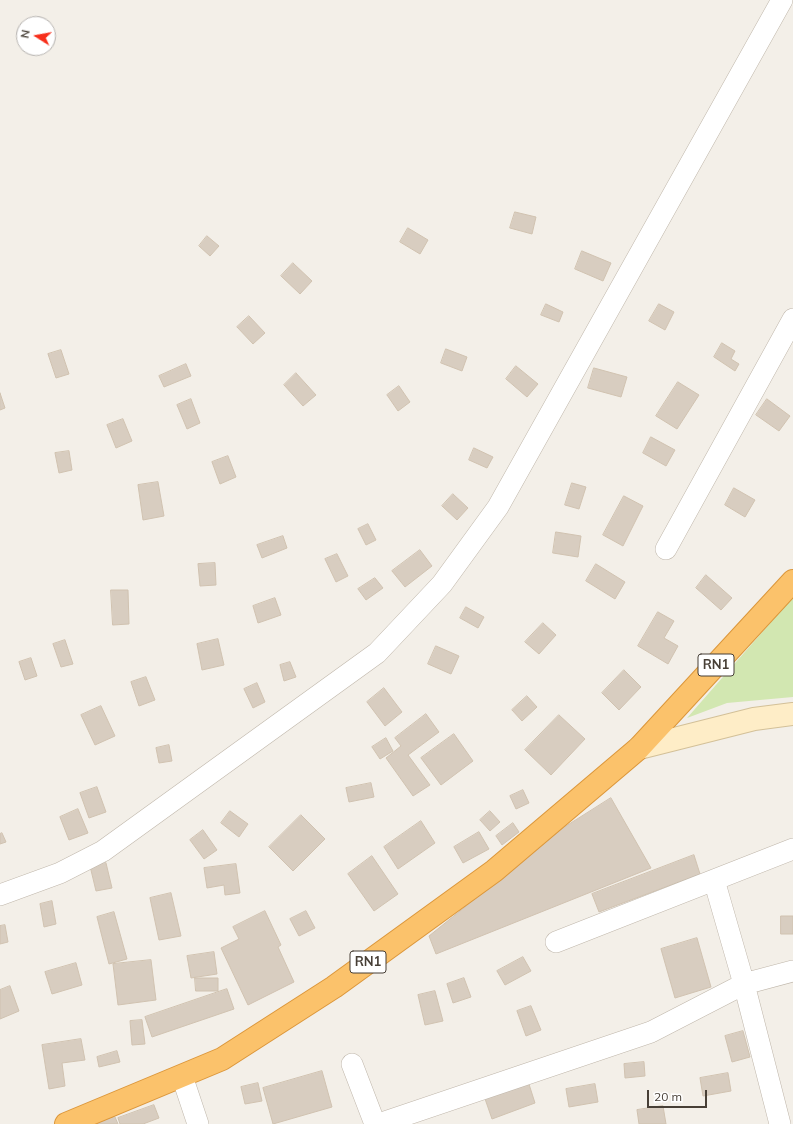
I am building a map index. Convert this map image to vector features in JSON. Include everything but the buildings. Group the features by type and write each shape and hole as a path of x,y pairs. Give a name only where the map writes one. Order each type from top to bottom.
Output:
{"highway":[{"name":"RN1","path":"66,1124 222,1060 334,987 494,871 639,748 793,580"}],"main road":[{"path":"639,748 754,719 793,714"}],"street":[{"path":"0,896 60,873 103,851 377,653 442,584 498,507 782,0"},
{"path":"666,549 793,319"},
{"path":"556,942 793,849"},
{"path":"714,880 744,984 780,1124"},
{"path":"379,1124 651,1032 744,984 793,971"},
{"path":"352,1064 375,1124"},
{"path":"182,1076 198,1124"}],"green space":[{"path":"793,597 793,697 727,703 687,718"}]}
